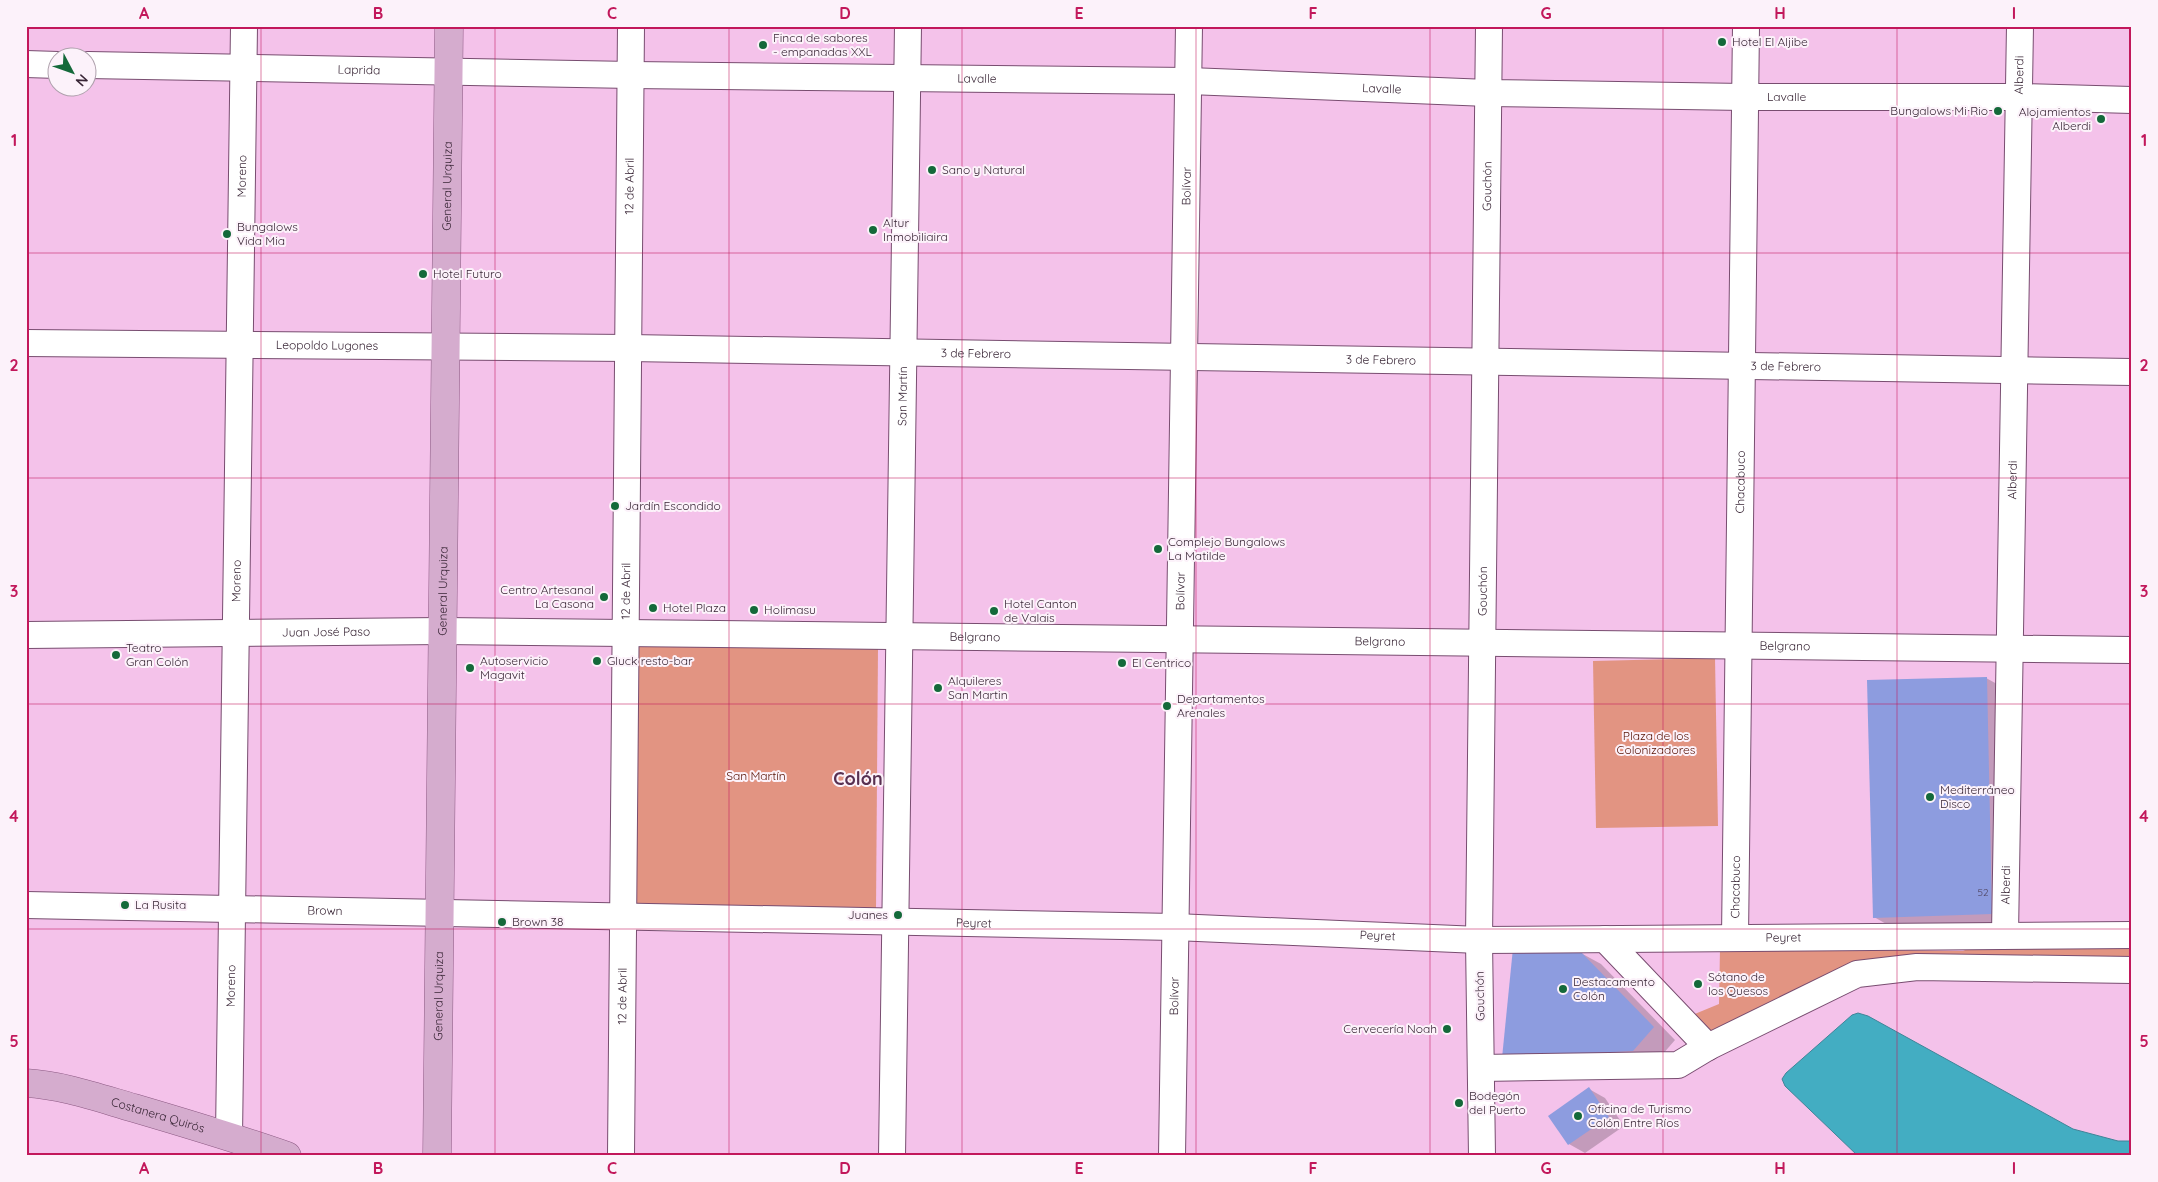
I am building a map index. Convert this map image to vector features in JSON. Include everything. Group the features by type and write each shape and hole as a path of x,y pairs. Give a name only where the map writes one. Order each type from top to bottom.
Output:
{"main road":[{"name":"General Urquiza","path":"437,1156 449,26"},
{"name":"Costanera Quirós","path":"26,1083 42,1084 100,1098 229,1136 287,1156"}],"street":[{"name":"Moreno","path":"229,1136 245,68 244,26"},
{"name":"12 de Abril","path":"621,1156 632,26"},
{"name":"San Martín","path":"892,1156 908,26"},
{"name":"Bolívar","path":"1172,1156 1189,26"},
{"name":"Gouchón","path":"1482,1156 1479,940 1489,26"},
{"name":"Chacabuco","path":"1735,937 1744,366 1744,97 1746,26"},
{"name":"Alberdi","path":"2006,934 2020,26"},
{"path":"26,64 48,65"},
{"name":"Laprida","path":"98,65 632,75"},
{"name":"Lavalle","path":"632,75 1188,81 1488,92 1744,97 2018,97 2132,100"},
{"name":"Leopoldo Lugones","path":"26,343 629,348"},
{"name":"3 de Febrero","path":"629,348 2132,372"},
{"name":"Juan José Paso","path":"26,635 443,631 626,635"},
{"name":"Belgrano","path":"626,635 1482,642 2132,650"},
{"name":"Brown","path":"26,905 624,917"},
{"name":"Peyret","path":"624,917 1175,927 1479,940 2006,934 2132,935"},
{"path":"1605,939 1708,1047"},
{"path":"1481,1068 1678,1065 1708,1047 1857,974 1917,967 2132,970"}],"green space":[{"name":"San Martín","path":"638,646 878,648 876,910 633,904"},
{"name":"Plaza de los Colonizadores","path":"1715,658 1718,826 1596,828 1593,661"},
{"path":"1977,945 2132,948 2132,962 1914,961 1706,1039 1685,1018 1719,1004 1720,948 1963,951"}],"water":[{"path":"1858,1013 1868,1016 2073,1129 2118,1141 2132,1141 2132,1156 1858,1156 1785,1086 1782,1079 1786,1073 1852,1015"}],"building":[{"name":"Mediterráneo Disco","path":"1987,677 1992,914 1873,918 1867,680"},
{"name":"Destacamento Colón","path":"1513,948 1580,951 1654,1027 1633,1051 1502,1058"},
{"name":"Oficina de Turismo Colón Entre Ríos","path":"1589,1087 1609,1117 1568,1145 1548,1116"}],"place":[{"name":"Hotel El Aljibe","path":"1722,42"},
{"name":"Finca de sabores - empanadas XXL","path":"763,45"},
{"name":"Bungalows Mi Rio","path":"1998,111"},
{"name":"Alojamientos Alberdi","path":"2101,119"},
{"name":"Sano y Natural","path":"932,170"},
{"name":"Altur Inmobiliaira","path":"873,230"},
{"name":"Bungalows Vida Mia","path":"227,234"},
{"name":"Hotel Futuro","path":"423,274"},
{"name":"Jardín Escondido","path":"615,506"},
{"name":"Complejo Bungalows La Matilde","path":"1158,549"},
{"name":"Centro Artesanal La Casona","path":"604,597"},
{"name":"Hotel Plaza","path":"653,608"},
{"name":"Holimasu","path":"754,610"},
{"name":"Hotel Canton de Valais","path":"994,611"},
{"name":"Teatro Gran Colón","path":"116,655"},
{"name":"Gluck resto-bar","path":"597,661"},
{"name":"El Centrico","path":"1122,663"},
{"name":"Autoservicio Magavit","path":"470,668"},
{"name":"Alquileres San Martin","path":"938,688"},
{"name":"Departamentos Arenales","path":"1167,706"},
{"name":"Mediterráneo Disco","path":"1930,797"},
{"name":"La Rusita","path":"125,905"},
{"name":"Juanes","path":"898,915"},
{"name":"Brown 38","path":"502,922"},
{"name":"Sótano de los Quesos","path":"1698,984"},
{"name":"Destacamento Colón","path":"1563,989"},
{"name":"Cervecería Noah","path":"1447,1029"},
{"name":"Bodegón del Puerto","path":"1459,1103"},
{"name":"Oficina de Turismo Colón Entre Ríos","path":"1578,1116"}],"district":[{"name":"Colón","path":"858,779"}]}
